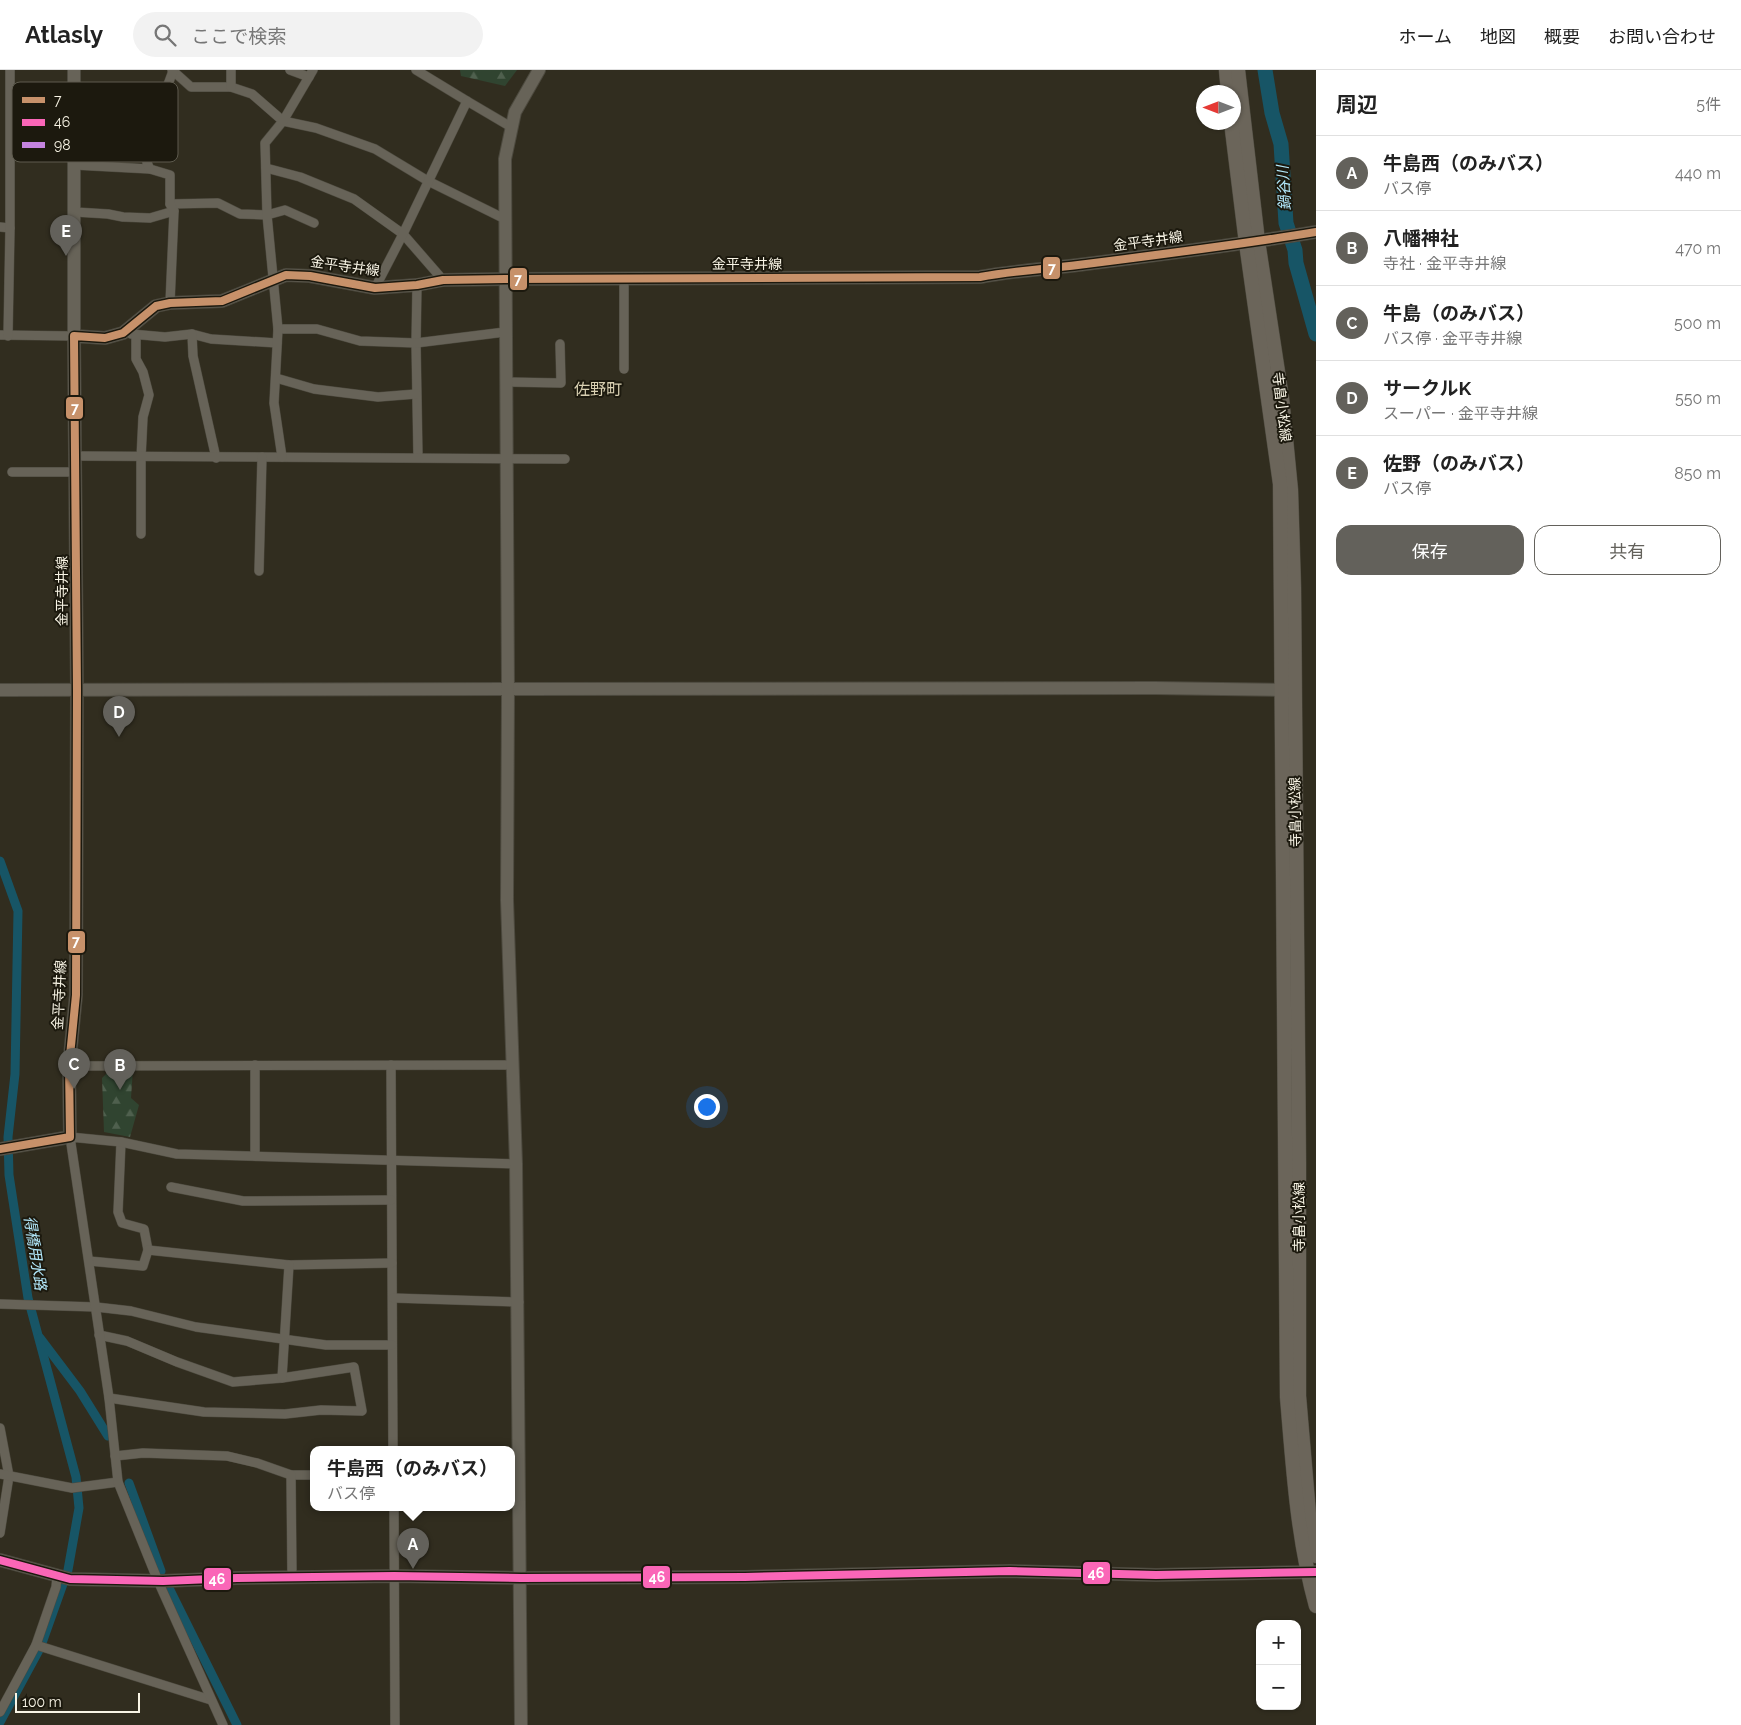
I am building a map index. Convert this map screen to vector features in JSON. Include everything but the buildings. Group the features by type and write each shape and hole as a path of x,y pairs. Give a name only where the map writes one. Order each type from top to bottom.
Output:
{"main road":[{"path":"1226,70 1227,85"},
{"name":"寺畠小松線","path":"1238,70 1252,242 1280,484 1288,690 1299,1162 1299,1396 1310,1525 1316,1556"},
{"name":"寺畠小松線","path":"1233,130 1252,242"},
{"name":"寺畠小松線","path":"1288,690 1287,1396 1299,1527 1311,1572 1316,1606"}],"street":[{"path":"10,70 10,228 4,336 74,336 74,165 150,168 170,175 172,207 170,303"},
{"path":"231,70 231,87"},
{"path":"282,457 274,403 278,329 267,215 265,143 283,121 311,73 290,70"},
{"path":"416,70 511,127"},
{"path":"522,1725 519,1302 513,1066 506,900 508,690 505,159 515,112 539,70"},
{"path":"173,71 191,87 231,87 252,94 283,121 316,128 375,149 428,181 505,219"},
{"path":"375,288 468,101"},
{"path":"147,162 150,168"},
{"path":"266,168 300,177 354,199 403,234 442,280"},
{"path":"75,212 150,218 172,207 218,203 240,214 267,215 285,210 314,223"},
{"path":"0,228 10,228"},
{"name":"金平寺井線","path":"70,1137 69,1066 76,995 78,690 74,336 105,338 123,333 156,306 170,303 222,301 286,275 310,276 375,288 417,285 442,280 980,277 1007,272 1252,242 1314,232"},
{"path":"624,279 624,370"},
{"path":"417,285 416,394 418,457"},
{"path":"278,329 316,329 360,341 416,343 505,332"},
{"path":"123,333 165,337 192,334 211,339 277,343"},
{"path":"192,334 193,356 216,458"},
{"path":"136,335 136,359 143,372 149,395 143,417 141,534"},
{"path":"506,382 561,382 560,344"},
{"path":"276,378 314,389 378,397 416,394"},
{"path":"76,456 141,458 418,457 565,459"},
{"path":"258,571 262,457"},
{"path":"12,472 76,472"},
{"path":"0,690 1155,688 1288,690"},
{"path":"256,1065 256,1156"},
{"path":"391,1065 393,1446"},
{"path":"69,1066 513,1066"},
{"path":"5,1148 70,1137 120,1142 177,1154 516,1164"},
{"path":"70,1137 109,1398 118,1482 164,1581 211,1700 223,1725"},
{"path":"89,1261 143,1266 148,1250 144,1229 122,1223 118,1212 120,1142"},
{"path":"171,1187 243,1201 391,1200"},
{"path":"148,1250 289,1265 392,1263"},
{"path":"282,1378 289,1265"},
{"path":"393,1298 519,1302"},
{"path":"0,1304 96,1307 131,1312 196,1328 326,1345 392,1345"},
{"path":"99,1335 127,1341 177,1362 233,1382 282,1378 354,1368 362,1411 321,1410 285,1414 204,1412 109,1398"},
{"path":"0,1428 5,1475 0,1533"},
{"path":"115,1456 143,1453 227,1456 257,1463 291,1475 310,1475"},
{"path":"5,1475 72,1488 118,1482"},
{"path":"291,1475 292,1577"},
{"path":"394,1511 395,1725"},
{"path":"0,1560 62,1577 164,1581 394,1576 521,1578 745,1577 1010,1572 1156,1575 1311,1572"},
{"path":"0,1712 36,1645 56,1587 62,1577"},
{"path":"36,1645 211,1700"}],"green space":[{"path":"460,70 517,70 505,86 461,76"},
{"path":"113,1067 133,1069 131,1098 139,1105 130,1137 104,1132 102,1078"}],"waterway":[{"name":"鍋谷川","path":"1265,70 1272,113 1281,144 1286,223 1295,250 1296,263 1316,334"},
{"name":"得橋用水路","path":"0,861 18,911 15,1074 8,1137 9,1175 28,1298 76,1477 79,1508 68,1570 42,1643"},
{"path":"40,1338 80,1391 108,1436"},
{"path":"129,1483 161,1571"},
{"path":"168,1586 237,1725"},
{"name":"得橋用水路","path":"0,1722 39,1650"}],"transit line":[{"name":"7","path":"0,1149 70,1137 69,1066 76,995 77,690 74,336 105,338 123,333 156,306 170,303 222,301 286,275 310,276 375,288 417,285 443,280 980,277 1197,250 1316,232"},
{"name":"46","path":"0,1560 70,1579 163,1581 394,1576 521,1578 745,1577 1010,1571 1156,1575 1316,1572"}],"place":[{"name":"佐野（のみバス）","path":"66,256"},
{"name":"サークルK","path":"119,737"},
{"name":"牛島（のみバス）","path":"74,1089"},
{"name":"八幡神社","path":"120,1090"},
{"name":"牛島西（のみバス）","path":"413,1569"}],"district":[{"name":"佐野町","path":"598,389"}]}
